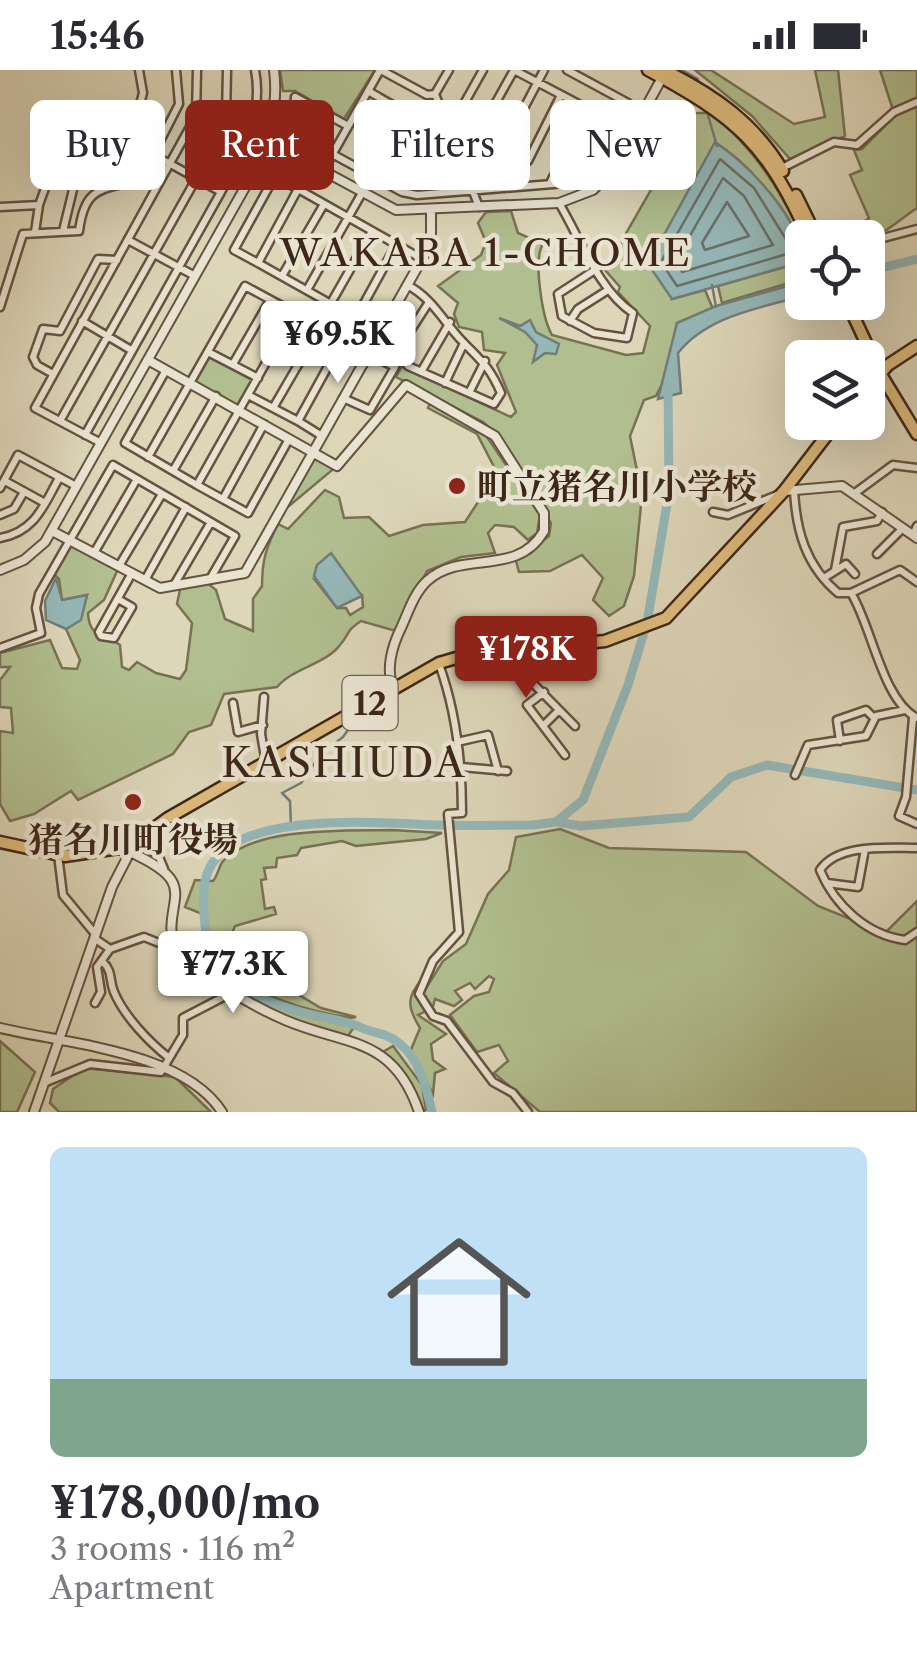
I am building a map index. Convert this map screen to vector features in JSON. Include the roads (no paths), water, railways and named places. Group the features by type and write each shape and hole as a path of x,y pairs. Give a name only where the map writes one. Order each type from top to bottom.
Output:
{"main road":[{"path":"648,70 665,72 736,114 764,142 782,168 808,220"},
{"path":"665,72 755,143 777,173 800,220"},
{"path":"885,369 917,346"},
{"path":"885,387 917,434"},
{"path":"885,389 917,446"},
{"name":"12","path":"130,852 140,838 438,662 502,651 584,645 638,629 674,612 787,492 824,440"},
{"path":"0,842 58,855 120,848 130,852"}],"street":[{"path":"139,70 143,93 132,130 153,154 179,104 176,70"},
{"path":"226,100 227,70"},
{"path":"255,70 258,100"},
{"path":"274,70 275,100"},
{"path":"334,151 380,70 427,95 436,94"},
{"path":"438,100 436,94 449,70"},
{"path":"466,100 483,70"},
{"path":"497,100 514,70 570,100"},
{"path":"528,100 544,70"},
{"path":"567,70 622,100"},
{"path":"650,100 665,72"},
{"path":"100,443 35,408 196,116 197,74 180,82"},
{"path":"368,91 385,100"},
{"path":"530,157 561,95"},
{"path":"782,168 834,142 857,145 894,112 917,102"},
{"path":"334,118 348,126"},
{"path":"0,307 22,234 80,231 82,208 97,191 139,180 165,161 185,173"},
{"path":"334,177 396,210 431,212 559,203 593,190"},
{"path":"530,186 550,184"},
{"path":"34,232 44,190"},
{"path":"64,230 73,190"},
{"path":"60,421 190,190"},
{"path":"85,435 221,192 217,190"},
{"path":"0,570 31,556 52,531 242,190"},
{"path":"266,190 234,250 356,318 396,245"},
{"path":"258,263 297,190"},
{"path":"300,190 422,259"},
{"path":"398,190 472,190 479,208"},
{"path":"307,290 362,192"},
{"path":"559,203 598,268 613,300 633,313 627,338 594,333 562,316 558,294 598,268"},
{"path":"282,276 324,204"},
{"path":"0,207 39,205"},
{"path":"52,531 160,588 245,573 422,259 431,239 431,212"},
{"path":"885,238 917,230"},
{"path":"332,303 372,231"},
{"path":"128,240 195,276"},
{"path":"53,374 37,365 34,357 43,329 60,330 98,259 117,260"},
{"path":"0,266 12,270"},
{"path":"407,285 428,302 450,322 464,344 485,360 501,393 494,404 421,372 398,354 428,302"},
{"path":"148,457 246,286 344,339 298,421"},
{"path":"570,321 578,309 608,290"},
{"path":"233,364 270,300"},
{"path":"197,485 294,313"},
{"path":"82,321 131,350"},
{"path":"421,372 450,322"},
{"path":"274,408 320,326"},
{"path":"380,332 402,344"},
{"path":"445,382 464,344"},
{"path":"208,352 258,378"},
{"path":"344,398 370,410 395,367 369,354"},
{"path":"148,360 338,466 406,385 489,431 544,514 541,537 511,560 456,564 419,590 395,641 390,675 394,689"},
{"path":"469,393 485,360"},
{"path":"166,370 125,443 197,485 248,512 289,439"},
{"path":"248,395 322,436"},
{"path":"173,471 216,396"},
{"path":"222,499 264,424"},
{"path":"45,503 2,484 18,455 76,486"},
{"path":"0,648 38,638 39,594 113,465 235,536 210,579"},
{"path":"854,493 893,466 917,468"},
{"path":"0,538 30,526 59,478"},
{"path":"94,553 136,479"},
{"path":"713,512 728,515 787,492 842,486 916,533"},
{"path":"0,515 14,509 24,492"},
{"path":"787,492 798,528 824,578 838,593 850,593 900,570 917,582"},
{"path":"119,566 162,494"},
{"path":"145,580 186,508"},
{"path":"836,570 843,527 877,520 882,512"},
{"path":"174,586 211,522"},
{"path":"877,554 904,528"},
{"path":"824,578 846,564 855,574"},
{"path":"118,599 132,607 114,638 101,636 99,632 132,573"},
{"path":"850,593 905,710 915,718 911,781 899,819 917,824"},
{"path":"502,651 575,726"},
{"path":"438,662 452,698 462,767 462,813 448,814 458,932 433,961 419,994 433,1016 447,1021 493,1082 513,1093 528,1112"},
{"path":"544,692 527,705 565,756"},
{"path":"264,697 266,763"},
{"path":"233,703 238,732 263,726"},
{"path":"543,726 559,710"},
{"path":"840,741 837,720 844,714 866,710 874,718"},
{"path":"874,718 905,710"},
{"path":"795,775 798,760 808,745 871,733 874,718"},
{"path":"457,742 488,735 498,771"},
{"path":"462,767 507,771"},
{"path":"140,838 159,857 177,902 174,949"},
{"path":"917,848 866,848 821,865 827,884 869,931 904,940 917,932"},
{"path":"827,884 858,887 866,848"},
{"path":"34,1112 112,887 130,852 164,869"},
{"path":"58,855 63,895 110,949"},
{"path":"95,1002 100,992 97,967 110,949 141,937 174,949 230,994 288,1022 361,1042 402,1078 419,1112"},
{"path":"103,962 111,971 113,991 132,1020 167,1062 202,1088 222,1112"},
{"path":"44,1083 90,1064 161,1072 183,1035 182,1018 230,994"},
{"path":"0,1028 167,1062"}],"water":[{"path":"715,142 758,179 789,220 785,220 785,267 672,299 648,264 689,190 696,190 696,177"},
{"path":"785,287 785,301 735,315 690,340 678,353 681,393 658,399 677,323 716,306"},
{"path":"499,318 520,326 530,320 536,332 559,344 556,354 545,353 533,362 537,345 525,332"},
{"path":"331,553 362,596 337,608 314,576 317,565"},
{"path":"56,578 62,600 87,595 81,620 66,629 46,620 45,601"}],"waterway":[{"path":"682,70 698,79"},
{"path":"707,112 717,146"},
{"path":"885,267 917,259"},
{"path":"712,285 716,307"},
{"path":"432,1112 417,1066 395,1040 353,1024 276,1004 255,995 224,972 207,939 204,916 204,890 213,862 234,843 265,831 341,822 532,825 556,822 583,800 628,685 647,623 669,492 668,385"},
{"path":"291,826 290,801 282,793 301,783 321,754 343,737 359,714"},
{"path":"557,822 581,826 689,817 731,777 767,765 917,790"}],"place":[{"name":"町立猪名川小学校","path":"457,486"},
{"name":"猪名川町役場","path":"133,802"}],"district":[{"name":"WAKABA 1-CHOME","path":"486,252"},
{"name":"KASHIUDA","path":"344,762"}]}
